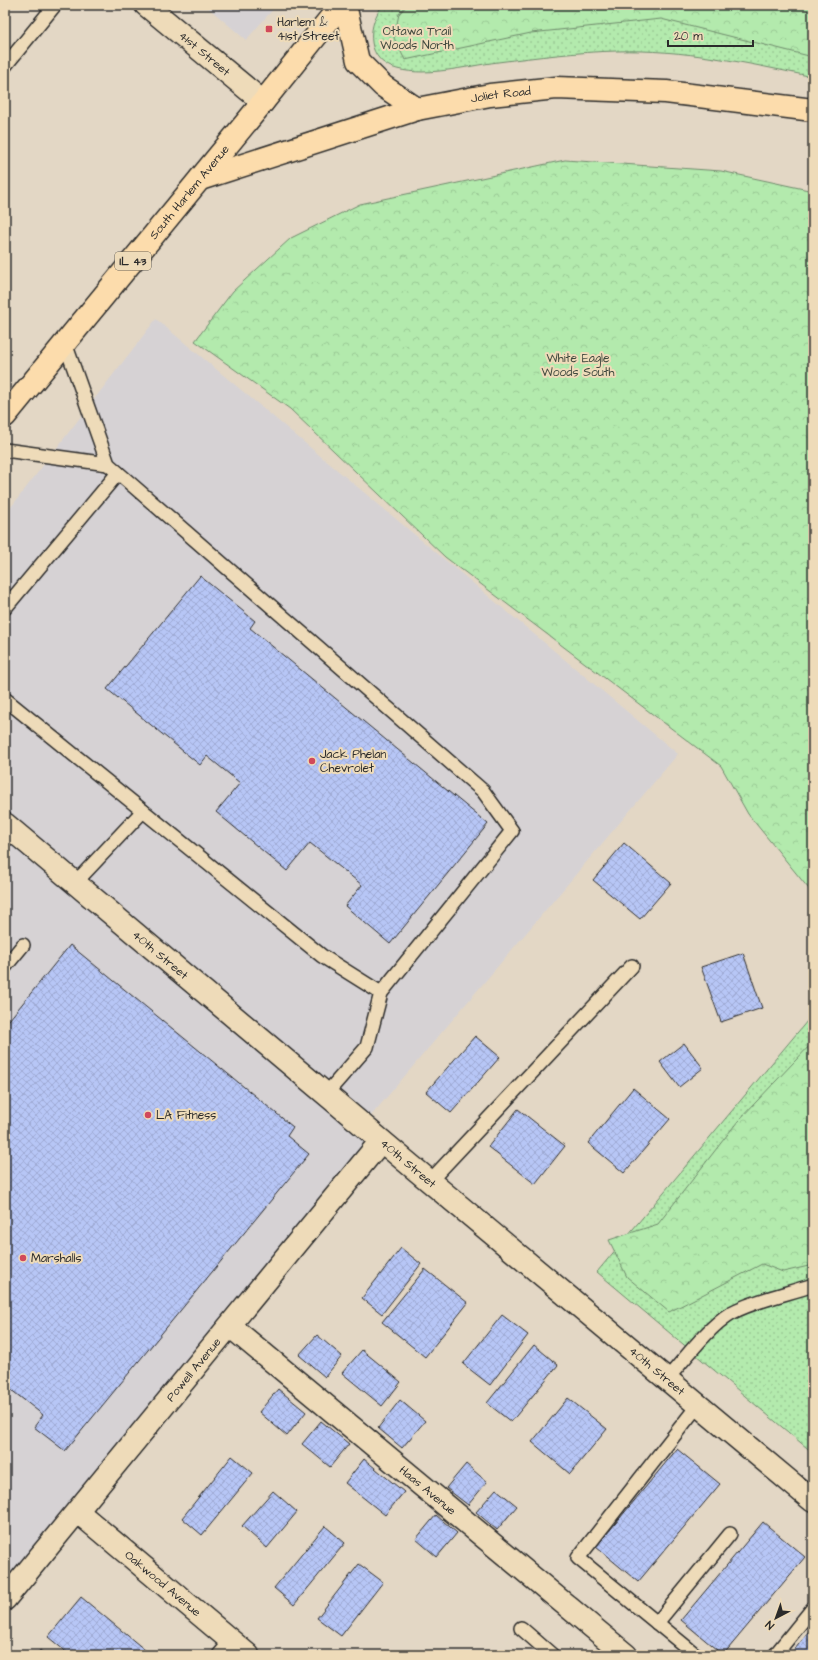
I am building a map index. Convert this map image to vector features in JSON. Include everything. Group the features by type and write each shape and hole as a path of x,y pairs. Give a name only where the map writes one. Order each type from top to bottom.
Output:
{"main road":[{"name":"South Harlem Avenue","path":"5,416 341,5"},
{"path":"345,5 358,61 383,86 417,108"},
{"name":"Joliet Road","path":"200,179 417,108 490,95 556,88 666,92 813,110"}],"street":[{"name":"41st Street","path":"146,5 263,102"},
{"name":"40th Street","path":"5,824 381,1141 813,1501"},
{"name":"Powell Avenue","path":"5,1599 78,1512 381,1141"},
{"name":"Haas Avenue","path":"230,1326 626,1655"},
{"name":"Oakwood Avenue","path":"78,1512 225,1648 248,1655"}],"lane":[{"path":"5,66 55,5"},
{"path":"65,343 108,464 483,791 512,831 381,993 367,1046 326,1094"},
{"path":"5,450 108,464"},
{"path":"5,608 118,473"},
{"path":"5,699 322,956 381,993"},
{"path":"75,883 143,811"},
{"path":"5,967 23,945"},
{"path":"430,1181 632,966"},
{"path":"667,1379 714,1327 732,1313 757,1303 813,1285"},
{"path":"696,1655 578,1558 698,1405"},
{"path":"657,1623 730,1534"},
{"path":"775,1655 813,1608"},
{"path":"520,1628 552,1655"}],"shaded area":[{"path":"205,5 277,5 246,40"},
{"path":"156,319 678,754 364,1124 382,1140 5,1599 5,515"}],"green space":[{"name":"Ottawa Trail Woods North","path":"383,5 813,5 813,77 715,58 666,52 641,51 557,55 430,72 403,70 391,67 383,62 373,47 372,30 374,21"},
{"path":"407,5 813,5 813,57 661,19 531,33 405,60 394,38 399,14"},
{"name":"White Eagle Woods South","path":"565,160 721,171 813,191 813,894 748,814 721,766 445,557 290,409 195,341 233,291 291,238 360,204"},
{"path":"813,1014 813,1453 597,1272"},
{"path":"813,1042 813,1265 783,1272 762,1264 669,1312 627,1277 609,1240 658,1224 738,1121"}],"building":[{"name":"Jack Phelan Chevrolet","path":"200,576 255,621 250,628 488,824 390,944 345,906 362,885 310,843 287,871 216,812 240,783 207,756 200,765 107,689"},
{"path":"624,843 671,883 640,919 593,880"},
{"path":"70,945 293,1127 287,1136 309,1154 65,1451 34,1427 43,1415 5,1385 5,1025"},
{"path":"743,953 762,1008 721,1022 701,967"},
{"path":"475,1036 500,1057 451,1113 426,1092"},
{"path":"684,1043 703,1068 679,1087 660,1062"},
{"path":"633,1088 670,1119 624,1173 588,1143"},
{"path":"518,1109 565,1146 535,1184 488,1147"},
{"path":"401,1248 421,1264 382,1314 362,1298"},
{"path":"425,1269 468,1303 425,1357 382,1322"},
{"path":"502,1315 528,1335 490,1385 463,1364"},
{"path":"317,1335 342,1356 325,1377 299,1355"},
{"path":"534,1345 558,1365 511,1422 487,1403"},
{"path":"362,1350 401,1382 382,1406 342,1373"},
{"path":"278,1389 306,1412 287,1436 259,1412"},
{"path":"568,1398 607,1429 570,1474 532,1442"},
{"path":"400,1400 425,1421 402,1448 378,1428"},
{"path":"321,1421 349,1444 330,1467 302,1444"},
{"path":"677,1449 720,1484 638,1582 596,1547"},
{"path":"232,1456 253,1473 202,1535 182,1518"},
{"path":"364,1459 404,1492 385,1515 345,1483"},
{"path":"466,1464 487,1482 468,1505 446,1488"},
{"path":"496,1489 517,1506 497,1530 476,1512"},
{"path":"273,1491 297,1512 267,1548 242,1526"},
{"path":"436,1515 457,1533 437,1557 416,1539"},
{"path":"763,1522 805,1557 723,1655 681,1620"},
{"path":"325,1526 345,1543 294,1605 274,1588"},
{"path":"359,1564 383,1582 341,1636 317,1618"},
{"path":"81,1597 151,1655 70,1655 48,1637"},
{"path":"813,1627 813,1655 790,1655"},
{"path":"40,1650 46,1655 36,1655"}],"place":[{"name":"Harlem & 41st Street","path":"269,29"},
{"name":"Jack Phelan Chevrolet","path":"312,761"},
{"name":"LA Fitness","path":"148,1115"},
{"name":"Marshalls","path":"23,1258"}]}
